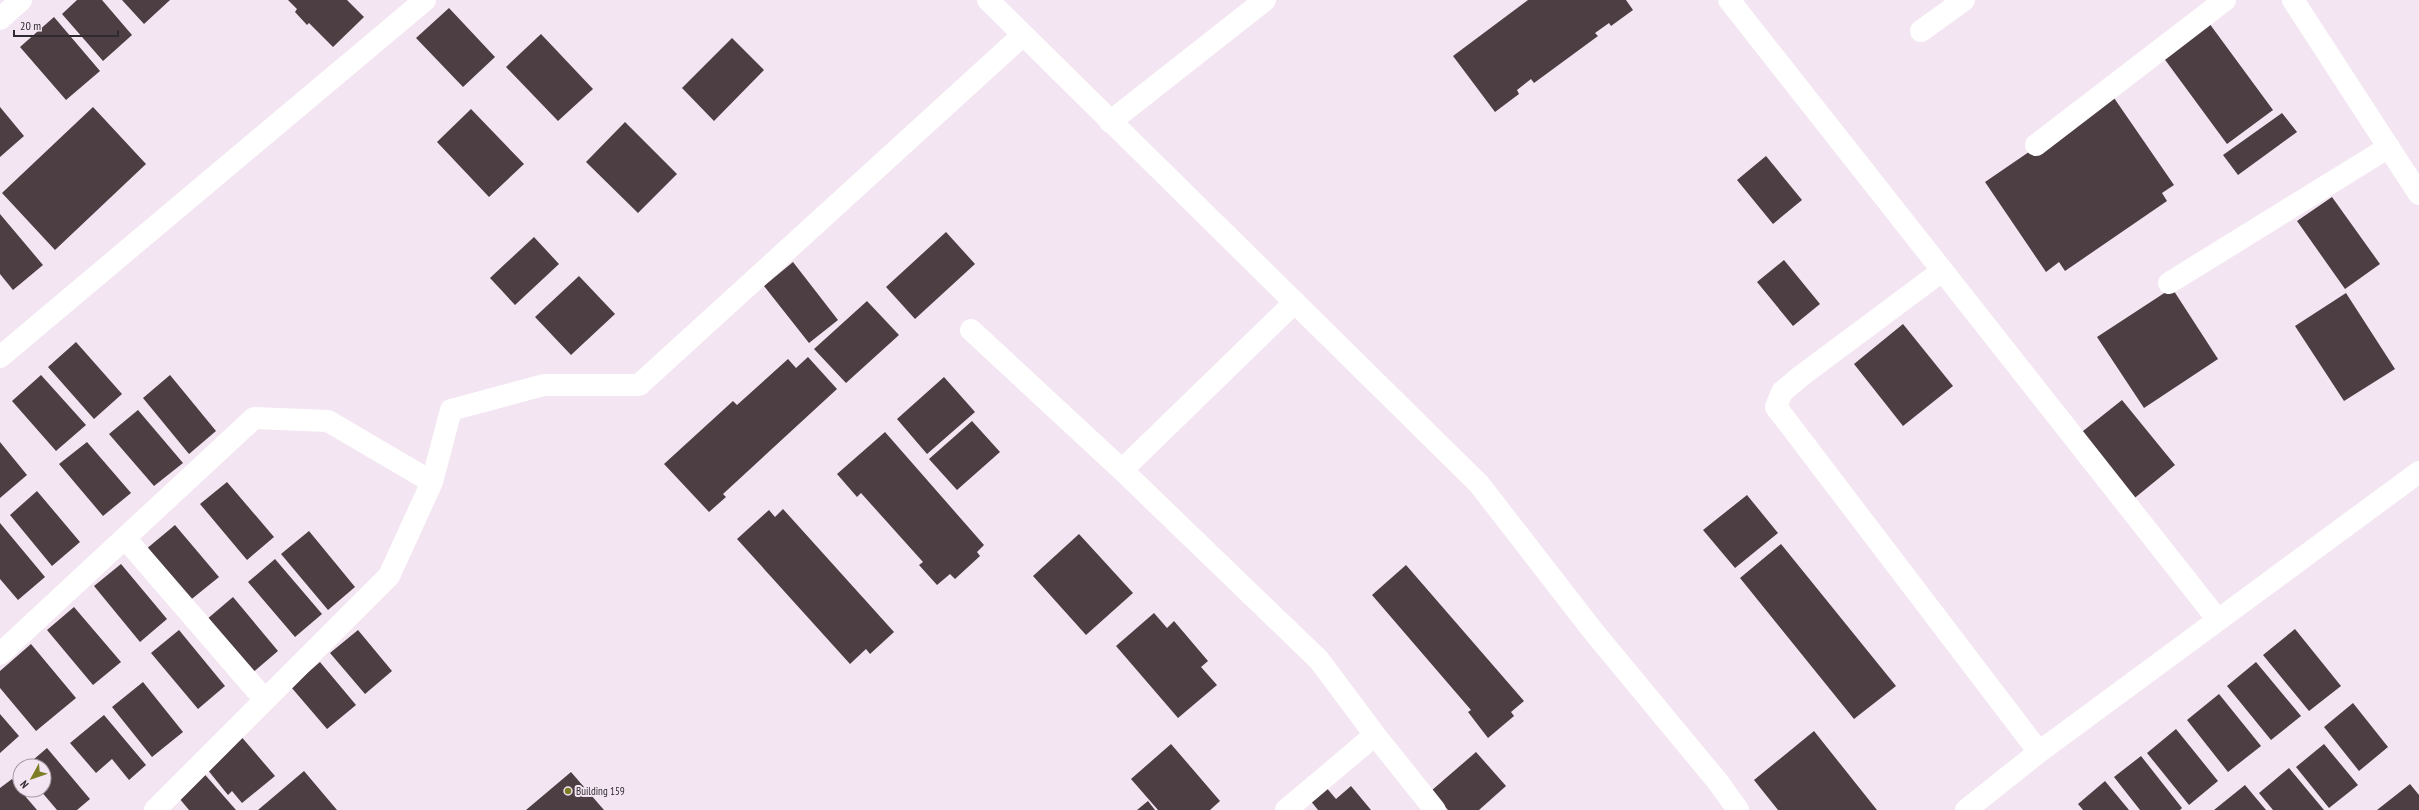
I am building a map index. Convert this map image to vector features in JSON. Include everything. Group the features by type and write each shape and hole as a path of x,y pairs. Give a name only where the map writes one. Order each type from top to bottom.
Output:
{"street":[{"path":"0,19 21,0"},
{"path":"2,349 425,0"},
{"path":"988,0 1110,122 1479,484 1594,631 1718,782 1738,810"},
{"path":"1110,122 1265,0"},
{"path":"1729,0 2218,620"},
{"path":"1921,31 1964,0"},
{"path":"2036,145 2225,0"},
{"path":"2293,0 2419,194"},
{"path":"155,810 390,576 432,482 451,410 544,385 639,385 1023,35"},
{"path":"2169,283 2389,147"},
{"path":"1942,271 1801,376 1782,392 1776,407 2038,752"},
{"path":"1122,470 1295,302"},
{"path":"971,330 1122,470 1319,660 1375,735 1435,810"},
{"path":"0,654 254,418 328,421 432,482"},
{"path":"1966,810 2038,752 2419,472"},
{"path":"125,538 265,700"},
{"path":"1286,810 1375,735"}],"building":[{"path":"77,0 102,0 132,35 103,61 62,14"},
{"path":"122,0 170,0 144,24"},
{"path":"288,0 347,0 364,17 333,47 309,23 307,25 295,12 297,9"},
{"path":"1528,0 1626,0 1633,10 1611,26 1609,23 1595,33 1598,36 1534,83 1531,79 1517,90 1519,94 1495,112 1453,56"},
{"path":"449,8 495,57 463,87 416,38"},
{"path":"54,17 100,71 66,100 20,47"},
{"path":"2209,23 2273,110 2227,144 2163,57"},
{"path":"541,34 593,89 558,121 506,67"},
{"path":"732,38 764,70 714,121 682,88"},
{"path":"2112,95 2174,185 2162,193 2167,201 2065,271 2059,262 2046,272 1985,182"},
{"path":"0,107 24,136 0,157"},
{"path":"93,107 146,164 55,250 2,193"},
{"path":"471,109 524,164 489,197 437,142"},
{"path":"2282,113 2297,132 2238,175 2223,155"},
{"path":"625,122 677,174 638,213 586,162"},
{"path":"1766,156 1802,200 1773,224 1737,180"},
{"path":"2332,197 2380,264 2345,289 2297,221"},
{"path":"0,214 43,265 13,290 0,274"},
{"path":"946,232 975,264 915,319 886,287"},
{"path":"534,237 559,264 515,305 490,278"},
{"path":"1784,260 1820,304 1793,326 1757,282"},
{"path":"793,262 838,320 809,343 764,286"},
{"path":"579,276 615,314 571,355 535,317"},
{"path":"2172,288 2218,359 2144,408 2097,337"},
{"path":"2346,293 2395,369 2344,401 2295,326"},
{"path":"867,301 899,335 846,383 814,349"},
{"path":"1903,324 1953,386 1903,426 1854,364"},
{"path":"76,342 122,394 94,419 48,367"},
{"path":"808,357 837,389 723,494 726,497 709,512 664,464 733,401 737,405 788,359 796,368"},
{"path":"41,375 86,425 56,451 12,401"},
{"path":"170,375 216,431 189,454 143,398"},
{"path":"944,377 975,412 927,454 897,419"},
{"path":"2122,400 2175,465 2131,501 2078,435"},
{"path":"138,410 183,463 154,486 109,434"},
{"path":"972,421 1000,452 957,490 929,459"},
{"path":"885,432 984,545 977,552 980,556 955,579 950,574 937,585 919,565 923,562 861,493 857,497 837,474"},
{"path":"0,442 27,475 0,498"},
{"path":"87,442 131,493 103,516 59,464"},
{"path":"227,482 274,537 247,560 200,504"},
{"path":"37,491 80,542 52,566 10,515"},
{"path":"1747,495 1778,533 1735,568 1703,530"},
{"path":"783,509 894,632 870,654 866,649 850,664 737,539 769,510 775,517"},
{"path":"0,523 45,577 18,600 0,579"},
{"path":"175,525 219,577 188,602 145,550"},
{"path":"309,531 355,587 328,610 281,554"},
{"path":"1079,534 1133,593 1086,635 1033,576"},
{"path":"1781,544 1896,686 1854,719 1740,578"},
{"path":"275,559 322,614 295,637 248,582"},
{"path":"121,564 167,619 140,642 94,586"},
{"path":"1406,565 1524,701 1511,712 1514,716 1488,738 1468,712 1471,710 1372,595"},
{"path":"233,597 278,651 251,674 206,620"},
{"path":"74,607 121,662 93,685 47,630"},
{"path":"1154,613 1167,628 1174,621 1208,661 1201,667 1217,685 1178,718 1116,646"},
{"path":"2295,629 2341,686 2309,711 2263,655"},
{"path":"179,630 225,686 198,709 151,653"},
{"path":"358,630 392,671 365,694 330,653"},
{"path":"31,644 76,698 36,731 0,688 0,671"},
{"path":"320,662 356,705 327,729 291,687"},
{"path":"2256,662 2301,716 2271,740 2227,686"},
{"path":"143,682 183,732 152,757 112,707"},
{"path":"2219,694 2261,746 2228,772 2187,720"},
{"path":"2353,703 2388,747 2359,771 2324,727"},
{"path":"0,714 19,736 0,753"},
{"path":"104,715 146,765 129,780 112,759 96,773 70,743"},
{"path":"2176,729 2218,781 2189,805 2147,753"},
{"path":"1814,731 1877,810 1778,810 1754,780"},
{"path":"239,734 275,776 242,803 232,791 228,795 203,764"},
{"path":"1171,744 1220,801 1210,810 1158,810 1131,779"},
{"path":"2324,744 2358,785 2329,808 2296,767"},
{"path":"47,748 90,799 77,810 57,810 47,798 52,798 52,758 35,758"},
{"path":"1476,752 1506,786 1479,810 1448,810 1431,791"},
{"path":"2141,756 2182,808 2180,810 2140,810 2114,777"},
{"path":"2289,768 2324,810 2273,810 2259,793"},
{"path":"200,769 236,810 189,810 174,792"},
{"path":"304,771 337,810 258,810"},
{"name":"Building 159","path":"571,772 604,810 526,810"},
{"path":"12,779 12,798 27,798 37,810 0,810 0,788"},
{"path":"2105,781 2129,810 2083,810 2078,804"},
{"path":"2410,784 2419,795 2419,810 2377,810"},
{"path":"2245,785 2266,810 2214,810"},
{"path":"1325,786 1336,799 1351,786 1371,810 1318,810 1310,800"},
{"path":"1148,801 1155,810 1137,810"}],"place":[{"name":"Building 159","path":"568,791"}]}
